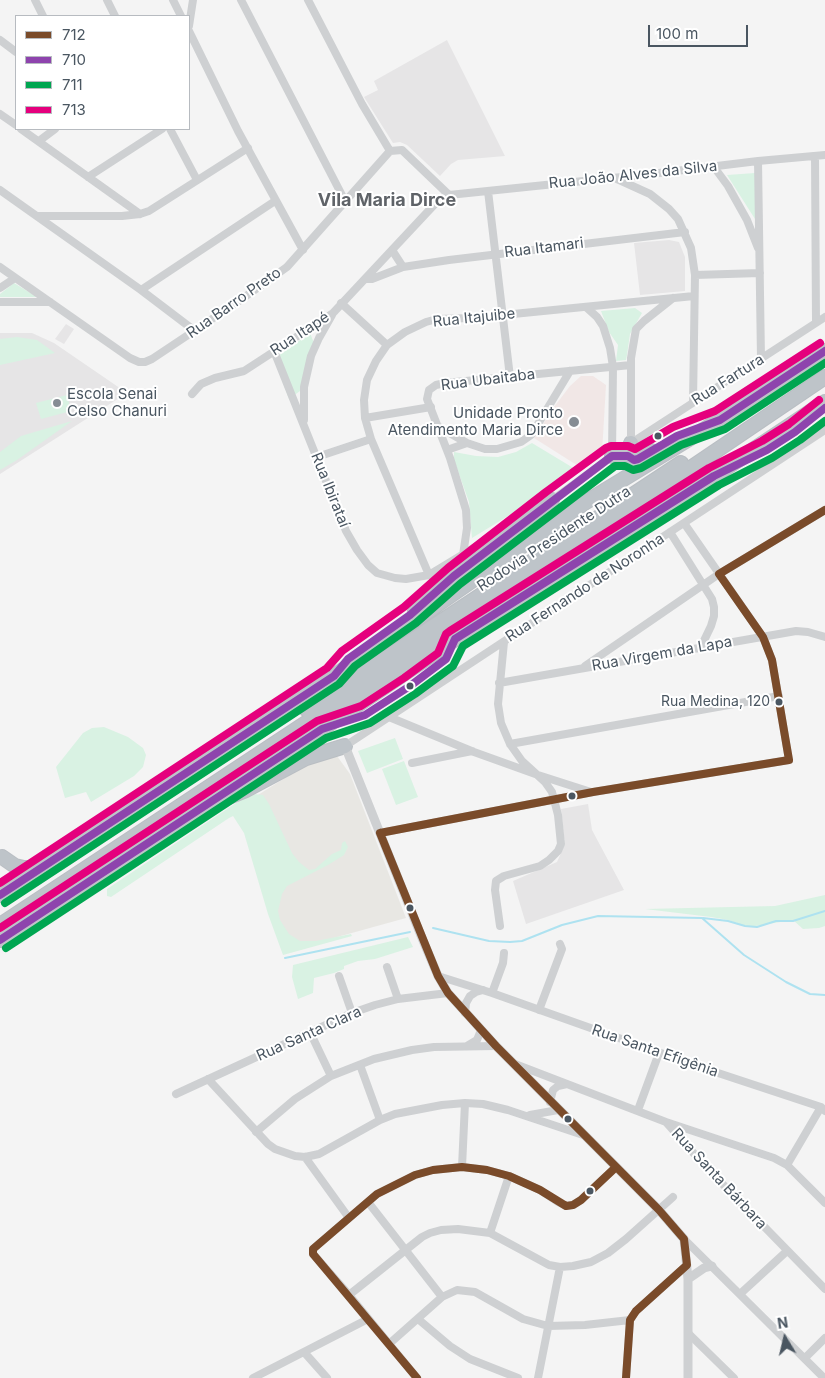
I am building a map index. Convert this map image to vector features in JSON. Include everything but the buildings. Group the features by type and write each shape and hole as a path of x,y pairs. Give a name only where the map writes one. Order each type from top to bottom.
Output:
{"highway":[{"path":"0,895 334,676 586,502 720,420 825,351"},
{"name":"Rodovia Presidente Dutra","path":"0,914 825,366"},
{"name":"Rodovia Presidente Dutra","path":"0,925 631,508 825,377"},
{"name":"Rodovia Presidente Dutra","path":"0,940 322,729 455,639 714,476 825,402"},
{"path":"714,476 767,450 795,432 825,408"},
{"path":"612,456 629,450 634,460 638,459 677,436 720,420"},
{"path":"473,600 478,589 624,483 632,473"},
{"path":"334,676 348,659 410,615 454,576 552,500"},
{"path":"204,806 246,790 306,758 345,746"},
{"path":"1,854 15,866 33,868 77,840 92,835"}],"street":[{"path":"35,0 42,15"},
{"path":"107,0 114,15"},
{"path":"173,0 180,15"},
{"path":"190,21 194,0"},
{"path":"241,0 345,201"},
{"path":"308,0 362,104 390,151 402,150 446,191"},
{"path":"190,33 275,201 303,250"},
{"path":"0,40 15,51"},
{"path":"0,114 15,125"},
{"path":"22,130 140,214"},
{"path":"39,141 54,130"},
{"path":"88,177 160,130"},
{"path":"171,130 197,180"},
{"path":"38,216 140,214 149,211 248,148"},
{"name":"Rua Barro Preto","path":"50,302 130,358 139,362 152,359 279,274 303,250 390,151"},
{"name":"Rua João Alves da Silva","path":"446,191 449,195 825,155"},
{"path":"815,156 816,322"},
{"path":"758,161 761,359"},
{"path":"714,167 728,186 747,220 760,252"},
{"path":"645,192 651,174"},
{"path":"616,178 645,192 669,209 678,219 692,248 695,275 693,402"},
{"path":"0,190 141,290 195,331"},
{"name":"Rua Itapé","path":"192,394 201,384 244,370 333,313 446,191"},
{"path":"488,191 510,376"},
{"path":"141,290 275,201"},
{"path":"57,216 60,232"},
{"name":"Rua Itamari","path":"365,279 372,279 403,267 685,232"},
{"path":"392,250 403,267"},
{"path":"0,267 50,302"},
{"path":"695,275 760,273"},
{"path":"0,288 15,278"},
{"name":"Rua Itajuibe","path":"430,575 371,439 365,418 364,400 367,380 376,361 387,345 406,332 437,319 473,318 694,296"},
{"path":"629,450 631,351 636,329 673,298"},
{"path":"648,300 650,317"},
{"path":"0,302 50,302"},
{"path":"342,303 387,345"},
{"path":"430,575 552,500 612,456 613,367 610,348 603,326 586,307"},
{"path":"304,425 304,387 311,356 333,313"},
{"name":"Rua Fartura","path":"629,450 693,402 825,317"},
{"name":"Rua Ibirataí","path":"274,351 346,531 357,550 376,573 406,579 430,575"},
{"name":"Rua Ubaitaba","path":"463,555 467,528 466,510 439,427 427,399 429,390 436,385 631,365"},
{"path":"600,368 612,382"},
{"path":"439,427 467,443 485,449 497,449 521,442 531,435 570,371"},
{"path":"365,418 431,407"},
{"name":"Rua Fernando de Noronha","path":"345,746 825,430"},
{"path":"316,457 371,439"},
{"path":"447,450 467,443"},
{"path":"581,668 718,574 825,510"},
{"path":"380,833 594,792 789,760 772,660 763,637 684,523"},
{"path":"670,532 712,599 714,616 700,648"},
{"name":"Rua Virgem da Lapa","path":"499,683 796,631 825,637"},
{"path":"500,926 495,890 496,881 504,876 540,866 558,851 561,844 555,800 548,785 522,761 510,744 501,723 498,704 504,642"},
{"path":"510,744 779,696"},
{"path":"389,717 538,776 594,792"},
{"path":"345,746 438,976 448,993 550,1102 824,1378"},
{"path":"412,763 472,751"},
{"path":"539,1010 562,949 560,944"},
{"path":"492,993 503,963 504,953"},
{"path":"387,967 398,999"},
{"path":"339,976 352,1013"},
{"name":"Rua Santa Efigênia","path":"438,976 492,993 659,1053 824,1107"},
{"path":"465,1013 466,1003 470,996 483,990"},
{"name":"Rua Santa Clara","path":"176,1094 352,1013 398,999 448,993"},
{"path":"465,1046 477,1040 481,1030"},
{"path":"310,1032 331,1076"},
{"path":"256,1132 295,1099 331,1076 360,1065 389,1055 412,1050 434,1047 496,1046"},
{"path":"638,1110 659,1053"},
{"name":"Rua Santa Bárbara","path":"514,1063 666,1122 705,1166 825,1289"},
{"path":"360,1065 380,1120"},
{"path":"208,1079 275,1150 305,1158 326,1151 380,1120 395,1114 417,1109 465,1103 483,1104 527,1115 583,1135"},
{"path":"550,1102 553,1090 563,1084 569,1085"},
{"path":"462,1167 465,1103"},
{"path":"787,1165 824,1107"},
{"path":"527,1115 558,1110"},
{"path":"666,1122 774,1158 787,1165 825,1203"},
{"path":"305,1158 349,1218"},
{"path":"417,1378 313,1254 313,1249 368,1202 391,1186 415,1175 433,1170 462,1167 487,1170 509,1176 540,1190 566,1206 573,1205 581,1200 616,1167"},
{"path":"490,1233 509,1176"},
{"path":"349,1295 405,1249 426,1235 442,1230 458,1229 490,1233 549,1265 560,1267 591,1262 608,1253 673,1197"},
{"path":"368,1202 442,1296"},
{"path":"684,1239 688,1279 688,1378"},
{"path":"740,1294 787,1251"},
{"path":"626,1378 630,1320 636,1311 687,1265"},
{"path":"688,1279 704,1268 712,1266"},
{"path":"538,1378 560,1267"},
{"path":"390,1344 442,1296 457,1290 475,1292 523,1319 548,1326 585,1325 630,1320"},
{"path":"253,1378 368,1319"},
{"path":"418,1319 450,1346 470,1359 518,1378"},
{"path":"688,1334 734,1378"},
{"path":"805,1358 825,1338"},
{"path":"304,1352 327,1378"}],"shaded area":[{"path":"447,40 505,156 458,160 451,164 440,176 407,145 400,142 393,143 364,97 378,90 374,81"},
{"path":"669,240 679,242 685,257 685,291 640,295 634,243"},
{"path":"66,324 74,329 64,344 55,339"},
{"name":"Escola Senai Celso Chanuri","path":"0,333 32,333 54,343 127,393 0,474"},
{"name":"Unidade Pronto Atendimento Maria Dirce","path":"581,376 593,376 606,385 602,453 583,469 534,438 554,407 570,386"},
{"path":"337,756 350,774 406,918 283,952 239,807 318,757"},
{"path":"588,804 592,830 624,890 526,924 513,881 557,862 565,844 561,809"}],"green space":[{"path":"755,173 755,219 727,175"},
{"path":"14,283 37,297 0,297 0,294"},
{"path":"635,308 642,313 630,334 626,360 616,361 618,345 609,332 601,311"},
{"path":"310,333 314,343 300,391 289,399 274,359"},
{"path":"17,337 37,340 55,353 0,365 0,339"},
{"path":"67,395 71,411 41,419 36,403"},
{"path":"72,421 0,470 0,452 21,436"},
{"path":"532,443 580,472 472,538 469,502 454,460 454,452 498,457 516,452"},
{"path":"104,727 128,737 143,748 146,755 143,767 134,776 91,802 86,792 65,798 56,767 83,733 92,728"},
{"path":"395,738 403,759 367,773 358,751"},
{"path":"404,761 418,797 396,805 382,769"},
{"path":"254,794 263,795 292,853 309,870 315,869 332,854 341,850 342,843 345,841 348,847 344,855 287,886 282,894 278,911 280,920 289,934 300,941 316,941 351,934 352,936 283,955 268,914 244,833 233,816 111,897 107,896 107,889 239,801"},
{"path":"825,895 825,926 819,928 803,929 793,920 749,927 711,917 645,909 775,906"},
{"path":"408,937 413,947 375,959 358,961 344,966 344,969 334,973 314,978 313,993 298,999 292,977 293,965"}],"waterway":[{"path":"703,918 757,927 776,921 793,921 825,911"},
{"path":"433,928 489,941 510,942 522,941 562,925 598,916 702,918 744,955 786,982 810,994 825,995"},
{"path":"285,958 410,932"}],"transit line":[{"name":"713","path":"0,883 327,668 342,651 404,607 448,568 606,448 611,446 628,446 635,449 673,427 715,411 820,343"},
{"name":"710","path":"0,895 334,676 348,659 410,615 454,576 612,456 628,456 634,460 638,459 677,436 720,420 825,351"},
{"name":"711","path":"5,903 339,684 355,666 416,623 460,584 615,466 625,466 633,470 641,468 681,445 725,429 825,363"},
{"name":"713","path":"0,928 317,721 361,706 438,653 446,634 450,631 709,468 762,441 789,424 819,400"},
{"name":"710","path":"0,940 322,729 365,715 410,686 446,659 455,639 714,476 767,450 795,432 825,408"},
{"name":"711","path":"6,948 326,738 370,723 415,694 453,666 463,646 719,485 772,458 825,421"},
{"name":"712","path":"719,574 825,510"},
{"name":"712","path":"719,574 763,637 772,660 789,760"},
{"name":"712","path":"380,833 593,792 789,760"},
{"name":"712","path":"380,833 438,976 448,993 496,1046 659,1210 684,1239 687,1265 636,1311 630,1320 626,1378"},
{"name":"712","path":"417,1378 313,1254 313,1249 377,1194 415,1175 433,1170 462,1167 487,1170 509,1176 540,1190 566,1206 573,1205 581,1200 616,1167"}],"place":[{"name":"Escola Senai Celso Chanuri","path":"57,403"},
{"name":"Unidade Pronto Atendimento Maria Dirce","path":"574,422"},
{"name":"Rua Medina, 120","path":"779,702"}],"district":[{"name":"Vila Maria Dirce","path":"387,201"}]}
